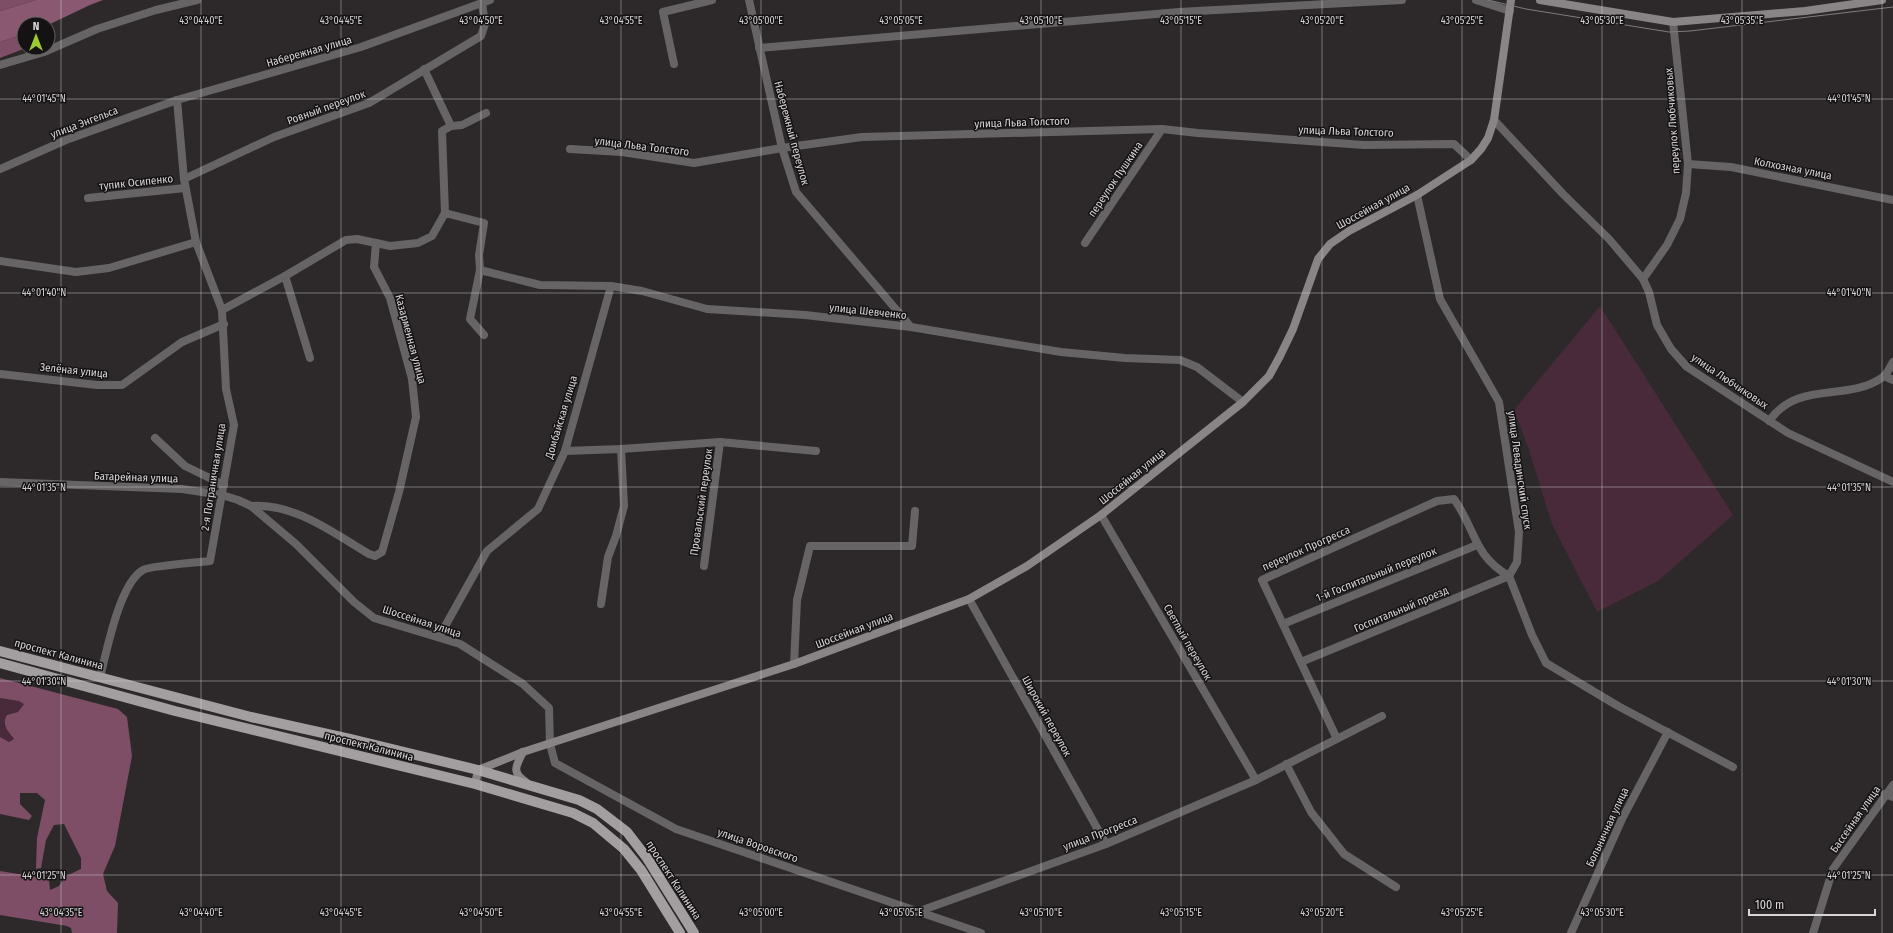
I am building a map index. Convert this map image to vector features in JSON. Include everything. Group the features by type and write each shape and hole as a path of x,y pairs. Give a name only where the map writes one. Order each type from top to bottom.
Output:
{"main road":[{"name":"Шоссейная улица","path":"478,770 523,752 794,664 969,599 1027,566 1101,515 1243,402 1269,376 1293,329 1318,259 1330,244 1349,231 1417,195 1471,160 1481,149 1488,138 1494,120 1500,68 1511,0"},
{"path":"1540,0 1556,1 1673,22 1805,11 1882,0"},
{"name":"проспект Калинина","path":"0,651 252,718 350,739 478,770 579,800 597,809 627,832 648,858 694,933"},
{"name":"проспект Калинина","path":"0,663 175,711 358,754 474,784 573,813 593,823 624,849 641,870 680,933"},
{"name":"проспект Калинина","path":"523,752 516,771 518,777 530,785"},
{"path":"474,784 478,770"}],"street":[{"path":"0,65 44,52 104,27 156,10 197,0"},
{"name":"Набережная улица","path":"178,100 361,47 490,0"},
{"path":"674,64 663,12 712,0"},
{"name":"Набережный переулок","path":"749,0 782,148 796,192 911,327"},
{"path":"759,48 1179,12 1402,0"},
{"path":"1476,0 1510,10"},
{"name":"Ровный переулок","path":"184,179 274,137 369,103 481,36 485,24 482,3"},
{"name":"переулок Любчиковых","path":"1643,279 1667,245 1680,219 1686,193 1688,164 1673,22"},
{"path":"424,69 451,126"},
{"name":"улица Энгельса","path":"0,169 66,140 178,100"},
{"name":"2-я Пограничная улица","path":"100,677 117,614 130,583 143,570 210,561 234,425 226,389 224,324 222,310 196,242 185,188 178,100"},
{"path":"222,310 286,276 346,240 357,239 390,246 418,243 432,236 445,213 442,131 451,126 462,125 486,113"},
{"name":"улица Любчиковых","path":"1494,120 1563,194 1609,239 1643,279 1649,292 1657,326 1671,349 1687,367 1788,433 1893,482"},
{"name":"улица Льва Толстого","path":"570,150 622,152 694,163 782,148 862,137 1162,128 1198,133 1364,145 1454,144 1471,160"},
{"name":"переулок Пушкина","path":"1085,243 1162,128"},
{"name":"Колхозная улица","path":"1688,164 1732,167 1893,200"},
{"name":"тупик Осипенко","path":"88,198 185,188"},
{"name":"улица Левадинский спуск","path":"1417,195 1440,300 1499,402 1519,532 1517,562 1509,576"},
{"path":"445,213 484,223 479,255 480,270 470,320 484,335"},
{"path":"0,261 76,272 110,268 196,242"},
{"name":"Казарменная улица","path":"375,556 382,552 397,500 416,417 412,379 390,298 374,267 376,243"},
{"name":"улица Шевченко","path":"480,270 540,285 611,286 642,291 707,309 805,315 911,327 1061,352 1125,358 1180,360 1197,367 1243,402"},
{"path":"286,276 310,358"},
{"name":"Домбайская улица","path":"439,637 487,551 538,509 565,451 611,286"},
{"name":"Зелёная улица","path":"0,374 98,386 122,386 182,342 224,324"},
{"path":"1770,421 1776,411 1800,396 1863,388 1884,376 1893,362"},
{"path":"1884,376 1893,380"},
{"name":"Батарейная улица","path":"155,438 184,466 224,485"},
{"name":"Провальский переулок","path":"565,451 622,449 720,442 816,451"},
{"name":"Провальский переулок","path":"704,566 720,442"},
{"path":"601,604 608,557 616,536 624,506 622,449"},
{"name":"Батарейная улица","path":"0,482 182,489 222,495"},
{"name":"Шоссейная улица","path":"222,495 251,506 296,544 354,602 374,618 460,644 523,684 549,708 550,744"},
{"name":"переулок Прогресса","path":"1337,739 1262,580 1437,501 1454,499 1465,514 1477,545"},
{"name":"Шоссейная улица","path":"251,506 266,505 291,511 375,556"},
{"path":"794,664 797,600 810,546 912,546 915,511"},
{"name":"Светлый переулок","path":"1101,515 1256,780"},
{"path":"1477,545 1494,567 1509,576 1532,635 1546,662 1618,706 1733,766"},
{"name":"1-й Госпитальный переулок","path":"1283,624 1477,545"},
{"name":"Госпитальный проезд","path":"1301,662 1509,576"},
{"name":"Широкий переулок","path":"969,599 1106,844"},
{"name":"улица Прогресса","path":"917,912 1106,844 1256,780 1382,716"},
{"name":"Больничная улица","path":"1572,933 1622,819 1668,732"},
{"name":"улица Воровского","path":"550,744 556,763 676,829 981,933"},
{"path":"1286,764 1311,812 1344,854 1396,887"},
{"name":"Бассейная улица","path":"1813,933 1833,869 1889,796 1893,785"}],"shaded area":[{"path":"0,0 36,0 0,11"},
{"path":"36,0 103,0 56,21 56,16 16,16 16,37 0,42 0,11"},
{"path":"16,37 16,52 0,58 0,42"},
{"path":"1600,306 1733,515 1658,581 1597,612 1552,524 1528,447 1514,410"},
{"path":"0,678 118,709 127,717 132,756 115,846 103,874 107,891 118,903 117,933 72,933 71,928 67,926 0,915 0,871 49,879 50,890 59,886 66,876 81,869 81,858 64,824 54,825 46,840 41,868 36,869 37,838 45,800 37,793 20,793 20,804 32,816 29,820 0,814 0,737 9,742 14,739 6,728 5,719 7,715 18,712 24,704 19,701 0,698"},
{"path":"0,698 24,703 18,712 7,715 4,725 14,739 9,742 0,737"}],"tram line":[{"path":"1488,0 1526,9 1669,32 1690,31 1893,7"}]}
